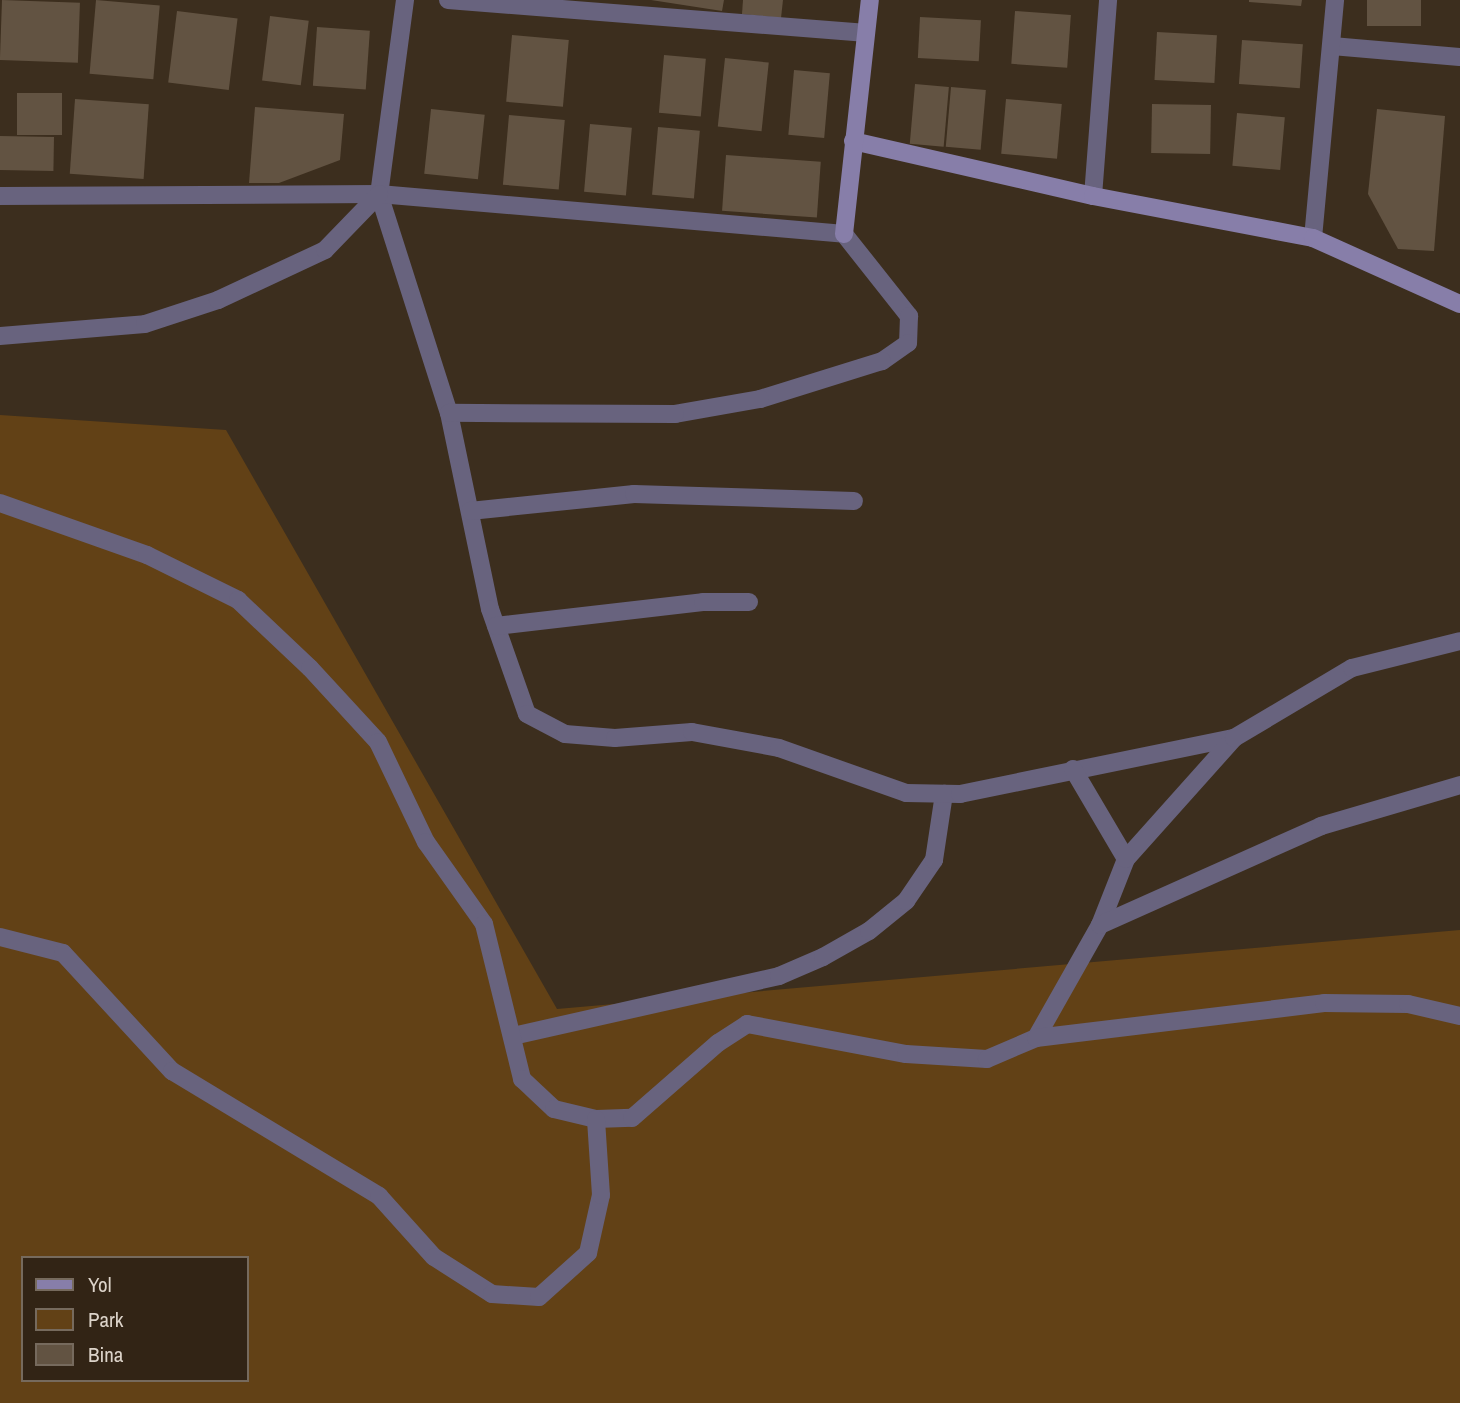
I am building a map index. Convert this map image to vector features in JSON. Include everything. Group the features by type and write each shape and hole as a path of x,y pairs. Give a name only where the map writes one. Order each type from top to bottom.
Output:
{"street":[{"path":"405,0 379,194 449,413 496,626 527,714 565,734 615,738 692,732 779,748 906,793 960,794 1234,738"},
{"path":"448,0 864,33"},
{"path":"449,413 676,414 760,399 882,361 908,343 909,316 844,234 864,33 870,0"},
{"path":"1093,195 1108,0"},
{"path":"1312,238 1335,0"},
{"path":"1332,46 1460,57"},
{"path":"853,141 1093,195 1312,238 1460,304"},
{"path":"0,336 145,324 218,300 325,250 379,194"},
{"path":"0,196 379,194 844,234"},
{"path":"470,511 634,494 854,501"},
{"path":"0,503 147,555 238,600 310,668 378,742 426,842 484,924 522,1079 554,1109 596,1119 632,1118 718,1044 747,1024 906,1054 987,1059 1036,1038 1324,1003 1408,1004 1460,1016"},
{"path":"496,626 703,601 749,601"},
{"path":"1036,1038 1100,925 1126,859 1234,738 1352,668 1460,641"},
{"path":"1073,769 1126,859"},
{"path":"1100,925 1321,826 1460,785"},
{"path":"513,1036 779,976 869,931 906,901 934,860 944,794"},
{"path":"0,937 63,953 172,1071 379,1196 434,1257 492,1294 538,1297 588,1253 601,1195 596,1119"}],"green space":[{"path":"0,415 226,430 557,1009 1460,930 1460,1403 0,1403"}],"building":[{"path":"2,0 80,3 78,63 0,60"},
{"path":"96,0 160,6 153,79 90,74"},
{"path":"651,0 724,0 722,11"},
{"path":"743,0 783,0 781,18 742,14"},
{"path":"1249,0 1302,0 1301,6"},
{"path":"1367,0 1421,0 1421,26 1367,26"},
{"path":"177,11 238,18 229,90 168,82"},
{"path":"1015,11 1071,15 1067,68 1011,64"},
{"path":"270,16 309,21 301,85 262,81"},
{"path":"920,17 981,20 979,61 918,58"},
{"path":"317,27 370,31 366,90 313,86"},
{"path":"1157,32 1217,35 1214,83 1154,80"},
{"path":"512,35 569,40 563,107 506,102"},
{"path":"1242,40 1303,44 1300,88 1239,84"},
{"path":"664,55 706,59 701,116 659,113"},
{"path":"725,58 769,63 762,131 718,127"},
{"path":"794,70 830,73 824,138 788,135"},
{"path":"915,84 949,87 944,147 910,144"},
{"path":"951,87 986,90 981,150 946,147"},
{"path":"17,93 62,93 62,135 17,135"},
{"path":"75,99 149,104 144,179 70,174"},
{"path":"1006,99 1062,104 1057,159 1001,154"},
{"path":"1152,104 1211,105 1210,154 1151,153"},
{"path":"255,107 344,114 340,160 279,183 249,183"},
{"path":"431,109 485,115 478,179 424,174"},
{"path":"1377,109 1445,116 1434,251 1398,249 1368,194"},
{"path":"1237,113 1285,117 1280,170 1232,166"},
{"path":"509,115 565,120 559,190 503,185"},
{"path":"590,124 632,128 626,195 584,192"},
{"path":"658,127 700,131 694,198 652,195"},
{"path":"0,136 54,137 53,171 0,170"},
{"path":"726,155 821,162 817,217 722,211"}]}
